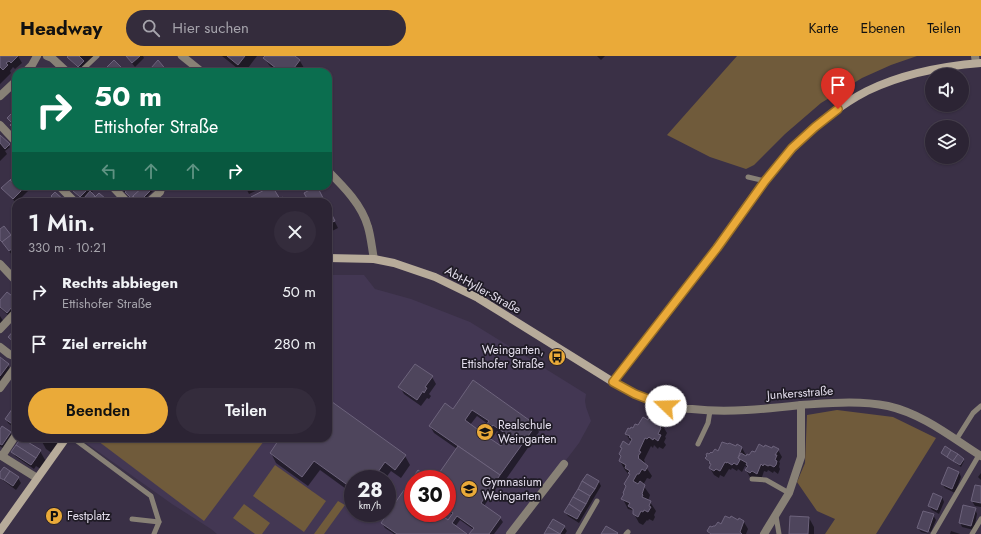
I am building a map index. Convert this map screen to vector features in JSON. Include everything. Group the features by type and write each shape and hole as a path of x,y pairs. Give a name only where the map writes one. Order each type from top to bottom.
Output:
{"street":[{"path":"29,68 37,56"},
{"path":"48,56 63,68"},
{"path":"182,56 197,68"},
{"path":"613,382 717,248 765,181 792,148 815,127 838,109 867,91 897,79 977,61"},
{"path":"0,96 12,86"},
{"path":"0,125 12,138"},
{"path":"332,175 358,205 368,227 374,259"},
{"path":"63,190 71,198"},
{"path":"116,190 123,198"},
{"path":"153,198 161,190"},
{"name":"Abt-Hyller-Straße","path":"332,258 374,259 394,263 435,277 478,298 613,382"},
{"path":"1,266 12,277"},
{"path":"0,329 12,316"},
{"path":"0,347 12,355"},
{"path":"0,388 12,372"},
{"name":"Junkersstraße","path":"613,382 635,394 671,407 710,411 830,402 866,402 889,406 913,413 947,433 980,456"},
{"path":"764,534 789,494 801,457 801,405"},
{"path":"12,440 1,455 36,478"},
{"path":"0,531 36,478 63,442"},
{"path":"510,534 564,464"}],"lane":[{"path":"84,68 97,56"},
{"path":"748,177 765,181"},
{"path":"956,440 973,413 981,406"},
{"path":"698,444 708,423 710,411"},
{"path":"78,442 151,496 159,522 154,534"},
{"path":"933,534 980,456"},
{"path":"752,479 766,480 789,494"},
{"path":"578,534 597,501"},
{"path":"776,516 780,534"},
{"path":"132,519 159,522"},
{"path":"972,534 981,519"}],"shaded area":[{"path":"737,56 917,56 891,65 862,78 821,103 785,134 754,165 746,169 710,157 667,135"},
{"path":"332,275 364,275 375,289 411,299 470,322 586,394 586,407 591,421 579,443 510,534 217,534 172,504 85,442 332,442"},
{"path":"837,410 893,417 936,438 876,534 825,534 835,519 817,511 797,482 805,463 807,415"},
{"path":"99,442 263,442 204,521"},
{"path":"275,465 326,501 304,532 253,496"},
{"path":"338,501 344,504 324,534 314,534"},
{"path":"244,504 270,523 262,534 255,534 233,518"}],"building":[{"path":"0,56 18,56 11,63 9,61 6,63 8,65 3,70 0,67"},
{"path":"79,56 84,61 78,67 67,57"},
{"path":"126,56 140,56 132,63"},
{"path":"227,56 245,56 238,65"},
{"path":"265,56 295,56 300,60 294,68 276,68 263,58"},
{"path":"114,60 122,68 106,68"},
{"path":"158,60 165,68 151,68"},
{"path":"12,113 12,123 7,118"},
{"path":"0,135 10,144 5,149 0,143"},
{"path":"10,180 12,182 12,190 21,191 12,198 1,188"},
{"path":"74,190 87,190 80,197 73,191"},
{"path":"127,190 140,190 131,198 125,192"},
{"path":"140,190 151,190 143,198 135,198 133,196"},
{"path":"264,190 274,190 279,198 251,198"},
{"path":"310,190 319,190 323,198 307,198 304,193"},
{"path":"90,191 95,196 93,198 84,198"},
{"path":"55,192 62,198 53,198 51,196"},
{"path":"99,193 105,198 94,198"},
{"path":"332,215 335,221 332,222"},
{"path":"4,226 11,235 2,242 0,240 0,229"},
{"path":"11,235 12,249 9,251 2,242"},
{"path":"7,292 12,296 12,307 7,313 0,307 0,300"},
{"path":"12,332 12,340 8,337"},
{"path":"0,357 9,364 0,376"},
{"path":"415,364 433,376 425,387 427,388 424,393 423,391 417,400 398,387"},
{"name":"Realschule Weingarten","path":"473,380 536,425 500,475 429,426 445,403 453,409","holes":["472,410 489,421 481,432 465,420","493,425 509,436 501,446 485,435"]},
{"path":"332,402 406,455 395,470 385,462 379,470 344,470 344,483 314,461 302,477 270,453 277,442 332,442"},
{"path":"12,409 12,424 5,419"},
{"path":"643,417 648,420 649,418 656,422 658,420 662,422 658,434 661,435 658,441 654,438 653,440 649,437 647,439 645,438 639,451 641,452 638,458 648,466 645,471 642,469 639,474 637,474 633,481 638,484 640,481 645,485 642,497 651,501 649,506 651,507 648,512 644,510 643,512 641,511 638,517 633,514 633,509 628,506 630,503 621,499 626,486 624,484 630,474 628,473 630,471 625,468 626,465 619,461 621,456 619,454 623,441 629,445 632,439 629,437 630,436 625,434 628,428 633,428 635,424 638,425"},
{"path":"2,426 11,432 2,445 0,444 0,429"},
{"path":"18,442 28,442 41,450 36,458 16,445"},
{"path":"722,442 736,446 737,444 742,447 738,458 740,460 737,465 734,463 732,465 725,462 720,471 716,469 714,471 709,468 711,464 705,458 707,453 712,453 715,449 718,451"},
{"path":"759,444 764,447 765,445 772,448 773,446 779,449 775,455 777,455 775,460 777,461 776,465 774,467 764,464 763,466 761,464 757,474 752,471 750,473 745,470 748,466 746,465 747,463 738,458 741,453 746,456 752,451 755,452"},
{"path":"16,445 36,458 31,465 11,452"},
{"name":"Gymnasium Weingarten","path":"458,446 500,475 481,503 501,517 489,534 469,534 474,528 457,516 456,517 456,470 441,470"},
{"path":"945,446 951,450 947,457 941,453"},
{"path":"951,450 958,454 953,461 947,457"},
{"path":"958,454 964,459 960,465 953,461"},
{"path":"4,467 10,471 4,480 0,478 0,472"},
{"path":"948,467 959,472 952,489 941,484"},
{"path":"10,471 19,477 13,486 4,480"},
{"path":"587,474 599,481 595,489 582,481"},
{"path":"582,481 595,489 590,496 578,489"},
{"path":"975,485 981,486 981,503 971,501"},
{"path":"578,489 590,496 586,504 573,497"},
{"name":"Gymnasium Weingarten","path":"404,490 404,522 453,522 452,523 467,534 397,534 381,523 396,522 396,502"},
{"path":"933,493 942,497 937,510 928,506"},
{"path":"573,497 586,504 581,512 569,504"},
{"path":"569,504 581,512 577,519 564,512"},
{"path":"963,505 976,508 971,526 959,523"},
{"path":"923,511 934,514 928,532 917,528"},
{"path":"725,516 730,518 731,516 738,520 739,518 744,521 740,532 742,534 711,534 707,531 710,526 715,526 718,522 721,524"},
{"path":"790,516 809,517 808,534 789,534"},
{"path":"553,519 565,526 560,534 548,527"},
{"path":"606,526 618,533 601,534"},
{"path":"548,527 560,534 544,534"}],"place":[{"name":"Weingarten, Ettishofer Straße","path":"557,357"},
{"name":"Realschule Weingarten","path":"485,432"},
{"name":"Gymnasium Weingarten","path":"469,489"},
{"name":"Festplatz","path":"54,516"}],"route":[{"path":"666,406 635,394 613,382 717,248 765,181 792,148 838,109"}]}
